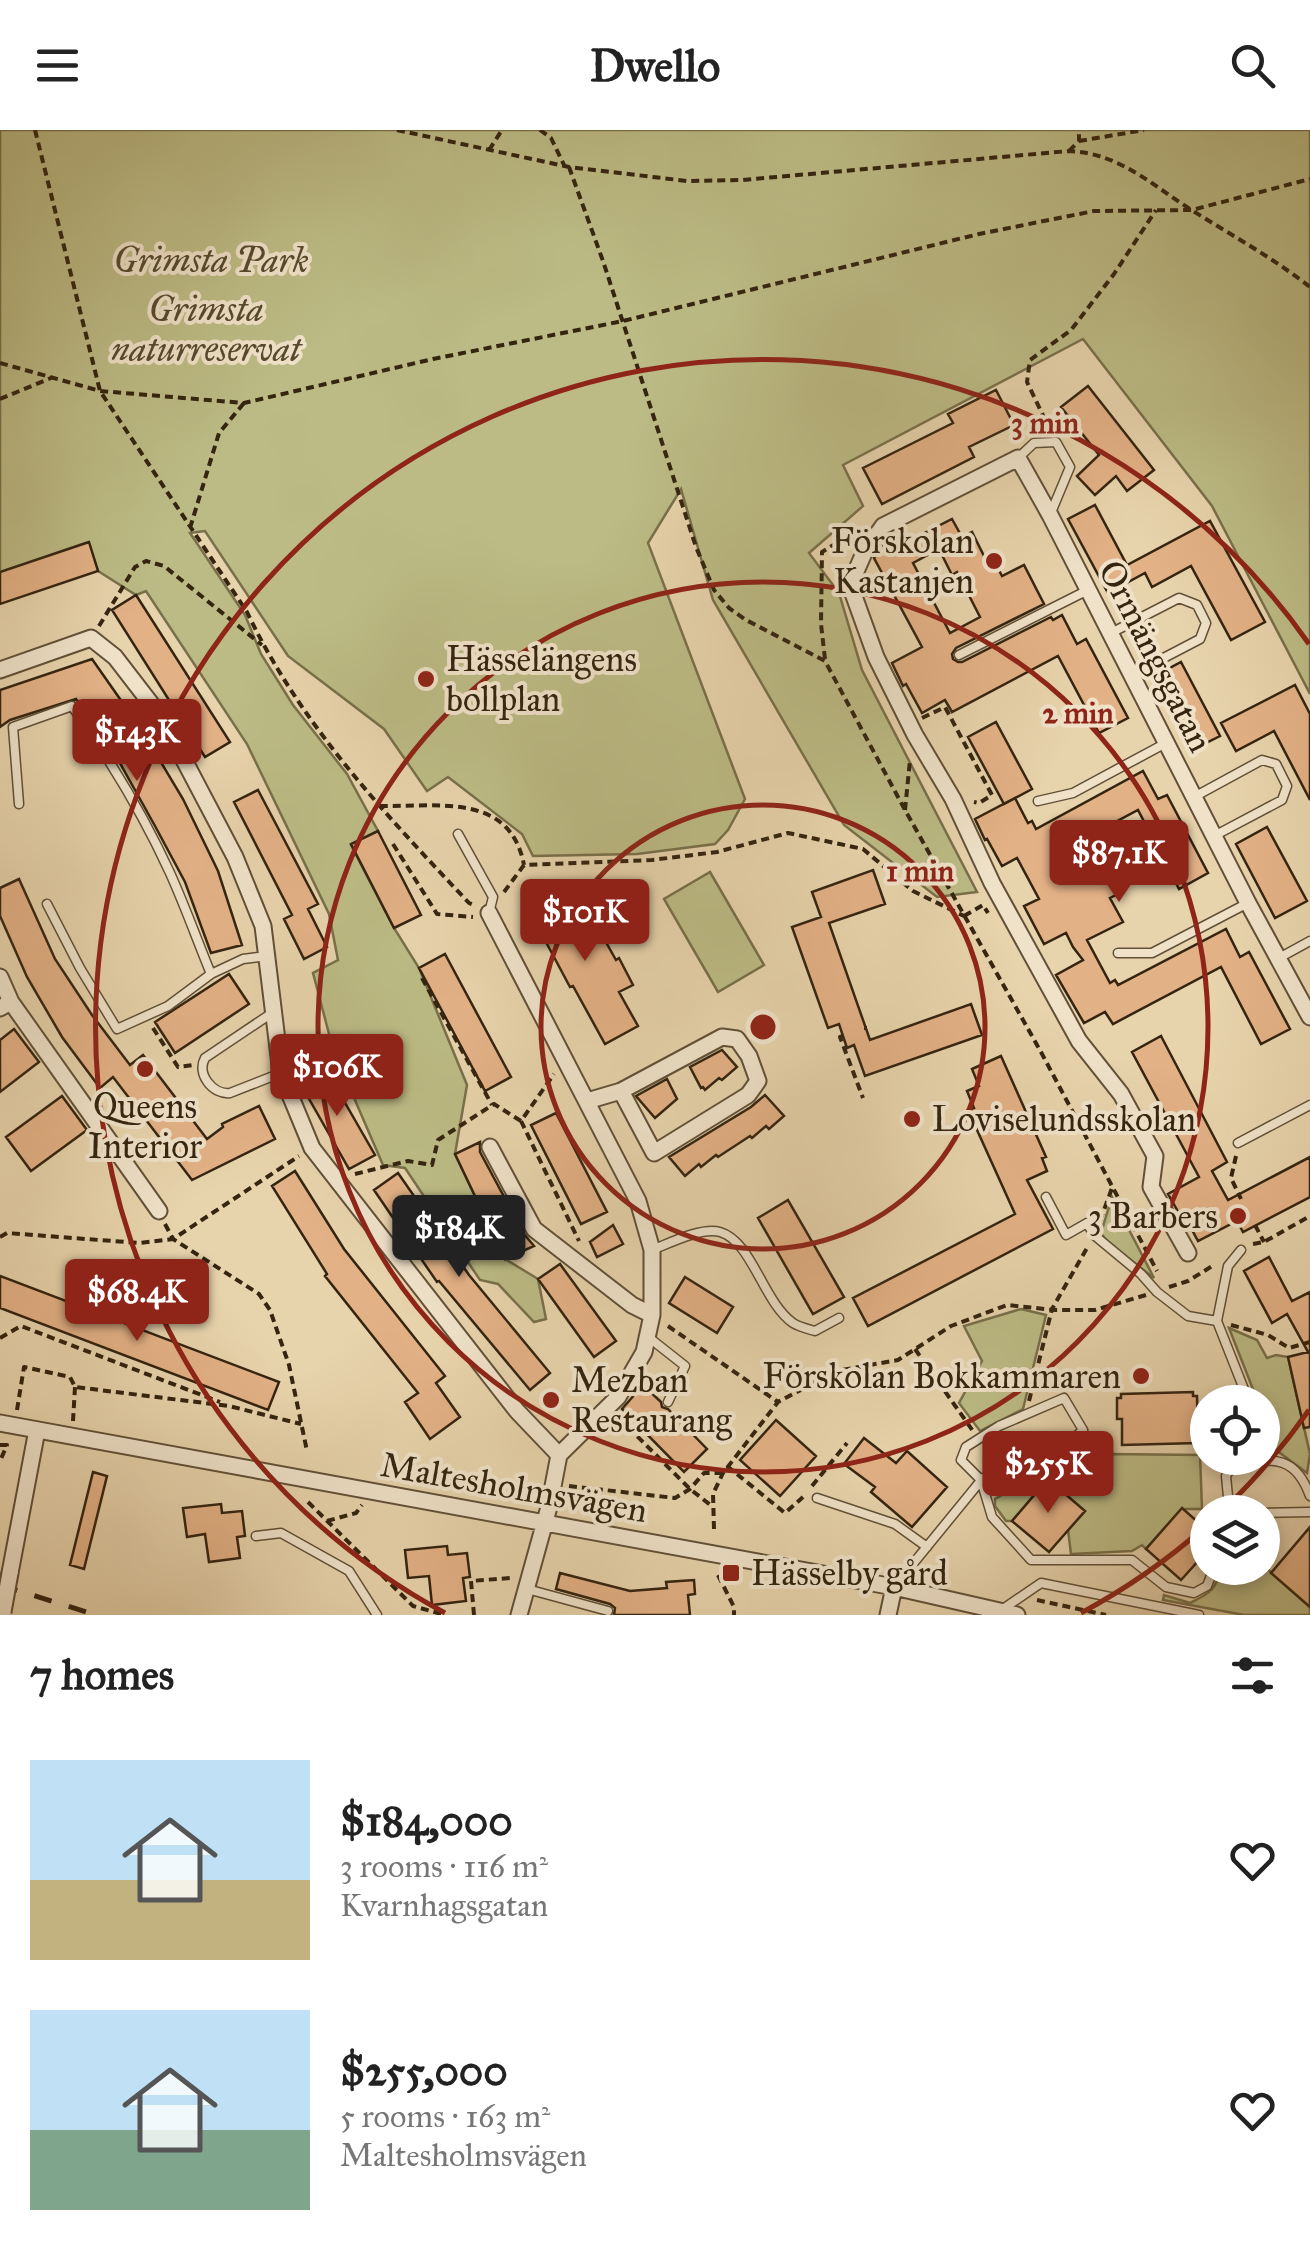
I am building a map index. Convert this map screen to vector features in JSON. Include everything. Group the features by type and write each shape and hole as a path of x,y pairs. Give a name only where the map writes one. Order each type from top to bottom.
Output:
{"street":[{"name":"Ormängsgatan","path":"1018,458 1248,903 1305,995 1310,1017"},
{"path":"1018,458 883,526 864,553 850,585 876,656 915,735 953,799 992,883 1078,1040 1121,1094 1155,1156 1151,1187 1188,1253"},
{"path":"0,670 91,638 115,657 162,718 235,857 264,926 281,1072 312,1148 516,1411 559,1455"},
{"path":"491,916 638,1201 652,1250 652,1315 644,1352 618,1397 559,1455 520,1615"},
{"path":"0,977 5,1005 159,1211"},
{"path":"587,1101 620,1091 722,1037 737,1039 750,1056 758,1081 748,1095 654,1153 620,1091"},
{"path":"490,1147 534,1230 632,1305 652,1315"},
{"name":"Maltesholmsvägen","path":"0,1422 894,1587 1008,1613"},
{"path":"2,1614 38,1430"},
{"path":"888,1615 894,1587"}],"lane":[{"path":"1018,458 1034,443 1056,442 1070,466 1050,515"},
{"path":"960,656 1088,590"},
{"path":"1110,633 1179,598 1197,605 1202,614 1206,624 1200,639 1131,675"},
{"path":"19,804 13,727 72,706 101,746 170,873 211,974"},
{"path":"1038,801 1072,793 1166,743"},
{"path":"1194,797 1262,760 1276,764 1287,786 1282,800 1214,836"},
{"path":"458,834 493,897 491,916"},
{"path":"1118,954 1152,953 1248,903"},
{"path":"47,904 117,1028 168,1006 211,974 244,959 267,956"},
{"path":"1279,958 1310,941"},
{"path":"272,1012 205,1058 202,1072 221,1094 281,1072"},
{"path":"1238,1144 1310,1105"},
{"path":"1046,1197 1066,1235 1087,1223 1094,1235 1188,1316 1217,1321"},
{"path":"652,1250 695,1233 721,1232 745,1250 772,1302 795,1324 815,1331 839,1318"},
{"path":"1241,1385 1217,1321 1228,1266 1245,1247"},
{"path":"647,1336 685,1366 668,1402"},
{"path":"894,1587 984,1477 1049,1460 1084,1430 1064,1398 999,1426 966,1447 961,1460 984,1477 992,1517 1031,1560 1132,1560 1166,1587 1194,1593 1207,1585"},
{"path":"1280,1462 1299,1473 1310,1496"},
{"path":"816,1498 895,1524 927,1547"},
{"path":"1280,1513 1310,1512"},
{"path":"256,1536 281,1533 350,1570 374,1615"},
{"path":"528,1583 608,1611"},
{"path":"1008,1613 1041,1583 1199,1615"}],"path":[{"path":"35,130 100,391 247,612 263,646 300,704 378,806 469,903 491,916"},
{"path":"397,130 566,166 687,180 742,180 1090,152 1120,163 1276,260 1310,287"},
{"path":"489,150 502,130"},
{"path":"540,130 550,138 566,166 714,590 746,620 825,661"},
{"path":"1079,130 1079,140"},
{"path":"1069,151 1079,140 1144,130"},
{"path":"0,363 100,391 244,403 622,321 979,234 1094,211 1192,210 1310,179"},
{"path":"1056,442 1027,382 1030,360 1071,330 1156,210"},
{"path":"0,399 52,378"},
{"path":"190,528 218,434 244,403"},
{"path":"714,1529 713,1494 727,1466 778,1402 836,1372 898,1360 951,1326 1007,1305 1095,1310 1157,1292 1158,1274 1041,1052 825,661 820,624 822,552 864,525"},
{"path":"91,638 135,567 146,562 164,566 263,646"},
{"path":"939,709 945,707 992,795 978,803"},
{"path":"905,810 911,754"},
{"path":"378,806 472,808 509,828 520,846 524,865 491,916"},
{"path":"524,865 652,860 716,852 788,833 864,849 913,891 964,916"},
{"path":"392,844 437,914 491,916"},
{"path":"964,916 982,906 990,917"},
{"path":"422,978 492,1105"},
{"path":"843,1036 840,1037 863,1098"},
{"path":"161,1041 178,1067 201,1064"},
{"path":"521,1121 566,1058"},
{"path":"335,1180 408,1162 432,1165 438,1140 494,1104 521,1121 584,1251 590,1274"},
{"path":"1238,1144 1231,1178 1241,1199"},
{"path":"1025,1415 1052,1310 1094,1235 1112,1187"},
{"path":"159,1211 172,1239 258,1294 270,1310 289,1365 307,1451"},
{"path":"1245,1247 1264,1242 1310,1216"},
{"path":"1255,1226 1264,1242"},
{"path":"1188,1281 1200,1274"},
{"path":"652,1315 778,1402"},
{"path":"1217,1321 1268,1334 1290,1348 1310,1342"},
{"path":"0,1338 21,1326 229,1406"},
{"path":"915,1349 979,1439"},
{"path":"17,1410 24,1367 70,1377 75,1387 73,1420"},
{"path":"75,1387 229,1406 302,1424"},
{"path":"608,1407 690,1489 714,1507"},
{"path":"727,1466 786,1513 847,1443"},
{"path":"0,1445 7,1446 0,1461"},
{"path":"554,1484 676,1498 704,1473 724,1473"},
{"path":"308,1502 413,1606 445,1615"},
{"path":"326,1520 356,1513"},
{"path":"718,1576 734,1607 734,1615"},
{"path":"471,1581 474,1615"},
{"path":"464,1582 528,1583"}],"green space":[{"name":"Grimsta naturreservat","path":"0,130 1310,130 1310,694 1212,506 1083,339 843,465 863,506 809,553 839,593 862,670 977,892 937,897 844,825 713,600 681,489 648,543 745,799 728,830 715,844 637,854 533,856 522,834 448,777 427,791 384,729 288,656 205,531 190,533 245,615 261,654 293,705 347,774 378,831 351,845 419,968 467,1085 455,1154 505,1259 538,1279 546,1319 534,1322 498,1284 480,1280 405,1168 383,1165 333,1049 313,973 338,960 329,914 247,744 146,591 136,595 98,571 88,542 0,572"},
{"path":"710,872 764,965 718,992 664,899"},
{"path":"1112,1197 1154,1278 1101,1233"},
{"path":"1021,1309 1046,1315 1023,1409 980,1431 959,1403 982,1361 964,1326"},
{"path":"1229,1328 1257,1340 1267,1358 1288,1357 1310,1454 1307,1473 1280,1453 1280,1385 1251,1385"},
{"path":"1109,1454 1190,1455 1190,1475 1201,1475 1201,1495 1190,1495 1190,1509 1182,1509 1146,1549 1142,1545 1132,1551 1071,1554 1068,1530 1085,1511 1059,1489 1059,1481"},
{"path":"1047,1469 1051,1473 1048,1479 1012,1521 1006,1521 995,1506 995,1499"},
{"path":"1280,1580 1310,1607 1310,1615 1244,1615 1163,1600 1164,1595 1190,1603 1214,1585 1280,1585"}],"building":[{"path":"1088,386 1154,470 1127,491 1116,476 1095,495 1077,476 1099,455 1061,407"},
{"path":"996,390 1014,425 969,447 974,457 882,504 863,468 953,423 948,414"},
{"path":"1095,505 1127,565 1210,521 1265,622 1231,640 1191,566 1152,587 1145,573 1108,593 1068,519"},
{"path":"952,519 962,537 972,532 984,556 990,553 1002,576 1024,565 1044,604 956,648 953,659 962,662 1062,615 1077,644 1086,639 1128,718 1099,733 1058,656 952,712 945,700 922,713 892,663 922,647 874,558 884,545 899,536 903,544","holes":["939,549 952,575 957,572 980,617 950,633 913,563"]},
{"path":"89,542 98,571 0,604 0,572"},
{"path":"136,595 230,742 205,757 112,610"},
{"path":"92,659 183,799 218,871 242,945 211,953 185,882 111,747 76,699 10,720 0,727 0,690"},
{"path":"1181,662 1220,736 1192,750 1153,677"},
{"path":"1295,685 1310,714 1310,800 1274,731 1236,751 1221,723"},
{"path":"996,722 1032,789 1004,804 968,737"},
{"path":"1143,771 1158,799 1167,795 1208,873 1179,889 1138,810 1063,850 1078,880 1109,863 1124,891 1110,898 1123,922 1087,940 1110,983 1115,980 1118,985 1226,929 1240,957 1249,952 1290,1029 1261,1044 1221,967 1113,1024 1105,1012 1084,1023 1056,975 1083,960 1066,933 1044,944 1024,906 1039,899 1017,858 1002,866 975,819 1015,798 1028,823 1032,821 1036,829"},
{"path":"258,790 318,904 308,909 327,947 304,959 284,919 292,915 234,802"},
{"path":"1267,827 1307,901 1275,918 1236,844"},
{"path":"378,831 421,915 394,928 351,844"},
{"path":"873,870 885,904 829,923 870,1040 971,1004 982,1035 865,1076 854,1045 847,1048 839,1024 828,1028 792,927 821,917 812,892"},
{"path":"19,879 55,959 130,1065 143,1055 207,1139 222,1124 259,1106 275,1139 192,1180 113,1077 100,1088 62,1037 27,977 0,916 0,888"},
{"path":"555,889 573,921 589,912 633,985 619,992 638,1026 605,1044 523,906"},
{"path":"445,954 511,1077 485,1091 419,968"},
{"path":"229,974 249,1004 175,1053 155,1022"},
{"path":"14,1029 39,1062 0,1092 0,1040"},
{"path":"1161,1036 1227,1162 1212,1171 1228,1200 1310,1157 1310,1197 1243,1232 1237,1221 1198,1241 1168,1194 1199,1177 1132,1052"},
{"path":"722,1050 737,1067 705,1090 690,1067"},
{"path":"1001,1056 1046,1157 1042,1158 1047,1171 1027,1180 1053,1229 868,1326 853,1298 1015,1214 968,1110 974,1108 967,1091 979,1086 972,1069"},
{"path":"325,1068 375,1155 349,1169 300,1083"},
{"path":"667,1079 677,1099 655,1118 636,1096"},
{"path":"765,1095 784,1116 769,1129 766,1126 685,1176 669,1157 751,1107"},
{"path":"62,1096 87,1130 31,1171 6,1137"},
{"path":"556,1113 607,1212 581,1224 531,1125"},
{"path":"480,1142 480,1152 534,1246 505,1259 455,1154"},
{"path":"295,1171 344,1249 445,1376 436,1383 460,1417 430,1439 405,1402 418,1393 325,1276 272,1186"},
{"path":"398,1173 469,1275 550,1373 530,1390 437,1282 374,1190"},
{"path":"788,1200 844,1297 813,1314 758,1218"},
{"path":"613,1225 623,1244 597,1257 590,1242"},
{"path":"1269,1257 1292,1301 1310,1292 1310,1427 1304,1428 1288,1357 1308,1352 1287,1314 1272,1323 1244,1271"},
{"path":"560,1264 616,1341 594,1357 538,1279"},
{"path":"0,1276 279,1382 268,1410 0,1308"},
{"path":"685,1277 733,1307 717,1333 669,1303"},
{"path":"643,1385 707,1449 684,1472 622,1409"},
{"path":"1190,1392 1190,1443 1122,1445 1122,1419 1117,1419 1117,1398 1121,1394"},
{"path":"776,1420 816,1456 780,1496 740,1460"},
{"path":"864,1438 896,1463 907,1451 947,1487 912,1527 871,1492 875,1487 844,1464"},
{"path":"93,1472 107,1476 84,1569 70,1565"},
{"path":"1048,1479 1085,1511 1049,1552 1012,1521"},
{"path":"221,1504 222,1513 242,1511 245,1536 237,1537 240,1558 209,1562 205,1534 187,1537 183,1508"},
{"path":"1182,1508 1190,1515 1190,1570 1181,1580 1146,1549"},
{"path":"1310,1527 1310,1607 1280,1581 1280,1562"},
{"path":"447,1546 448,1555 467,1553 470,1577 463,1578 466,1601 432,1605 429,1576 408,1578 405,1550"},
{"path":"560,1573 630,1591 667,1588 666,1582 694,1580 695,1594 688,1595 690,1615 614,1615 615,1608 610,1604 556,1589"}],"railway":[{"path":"0,1585 96,1615"}],"place":[{"name":"Förskolan Kastanjen","path":"994,561"},
{"name":"Hässelängens bollplan","path":"426,679"},
{"name":"Queens Interior","path":"145,1069"},
{"name":"Loviselundsskolan","path":"912,1119"},
{"name":"3 Barbers","path":"1238,1216"},
{"name":"Förskolan Bokkammaren","path":"1141,1376"},
{"name":"Mezban Restaurang","path":"551,1400"},
{"name":"Hässelby gård","path":"731,1573"}],"park label":[{"name":"Grimsta Park","path":"211,260"}]}
